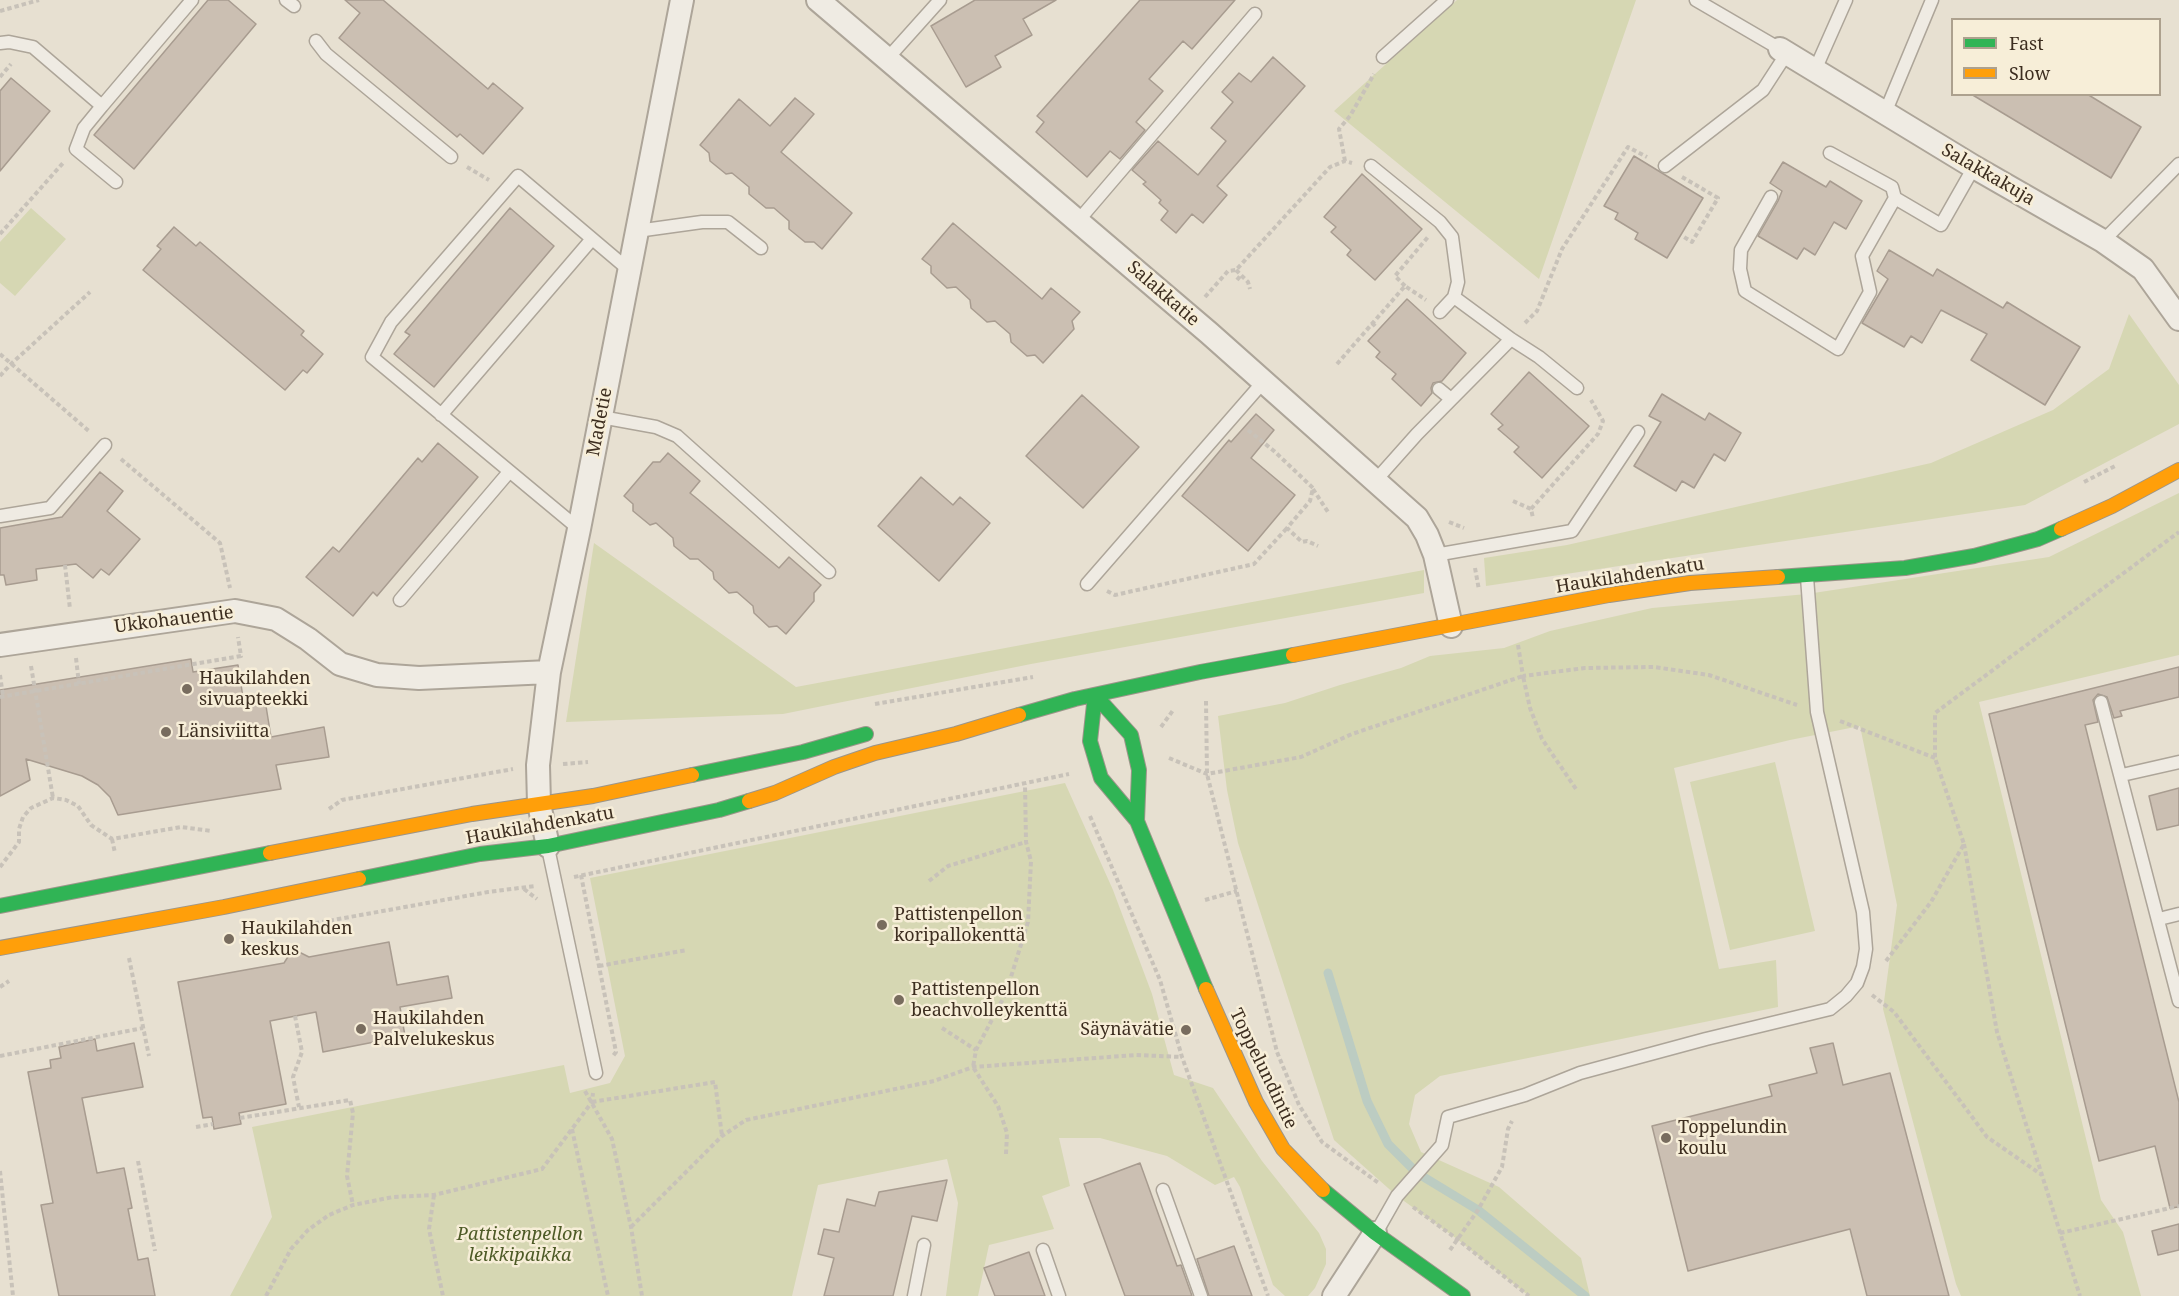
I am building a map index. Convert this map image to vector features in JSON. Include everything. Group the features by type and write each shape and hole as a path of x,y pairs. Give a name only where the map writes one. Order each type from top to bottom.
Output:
{"main road":[{"name":"Haukilahdenkatu","path":"994,709 1075,699 1200,672 1609,595 1690,582 1905,567 1974,556 2048,534 2112,506 2179,470"},
{"name":"Toppelundintie","path":"1095,695 1090,741 1101,778 1137,821 1217,1017 1256,1102 1283,1149 1315,1184 1375,1233 1463,1296"},
{"name":"Toppelundintie","path":"1095,695 1131,735 1139,770 1137,821"},
{"name":"Haukilahdenkatu","path":"0,948 236,904 480,854 548,846 720,810 774,793 834,766 875,753 956,734 1075,699"},
{"name":"Haukilahdenkatu","path":"0,906 461,816 593,796 803,752 879,730"}],"street":[{"name":"Madetie","path":"548,846 539,804 538,765 549,672 579,530 682,0"},
{"name":"Salakkatie","path":"818,0 1264,381 1417,518 1435,555 1451,626"},
{"name":"Salakkakuja","path":"1783,51 1974,167 2103,241 2143,269 2179,319"},
{"name":"Ukkohauentie","path":"0,645 235,610 276,619 308,639 340,664 377,675 419,678 549,672"},
{"path":"1334,1296 1375,1233"}],"lane":[{"path":"116,182 76,149 84,128 192,0"},
{"path":"888,58 940,0"},
{"path":"1383,57 1447,0"},
{"path":"1665,166 1762,90 1783,51 1696,0"},
{"path":"1815,70 1846,0"},
{"path":"1885,113 1932,0"},
{"path":"1078,221 1255,14"},
{"path":"315,41 326,54 451,157"},
{"path":"0,43 9,42 33,47 102,106"},
{"path":"1830,153 1892,187 1895,198 1941,225 1974,167"},
{"path":"2103,241 2179,164"},
{"path":"1371,166 1440,222 1452,237 1458,282 1454,297 1440,312"},
{"path":"579,530 372,357 392,322 518,176 629,270"},
{"path":"1771,197 1741,250 1740,269 1745,291 1838,349 1870,292 1862,256 1895,198"},
{"path":"637,231 702,222 728,222 761,248"},
{"path":"441,415 592,239"},
{"path":"1454,297 1539,357 1577,388"},
{"path":"1376,480 1451,399 1511,339"},
{"path":"1087,584 1264,381"},
{"path":"1439,389 1451,399"},
{"path":"601,417 657,427 677,436 829,572"},
{"path":"1435,555 1572,531 1638,432"},
{"path":"0,516 50,508 105,445"},
{"path":"400,600 509,472"},
{"path":"1375,1233 1397,1196 1442,1145 1448,1117 1525,1095 1580,1073 1830,1009 1857,983 1866,949 1863,912 1817,712 1806,573"},
{"path":"2102,702 2179,1001"},
{"path":"2122,775 2179,762"},
{"path":"548,846 596,1073"},
{"path":"2159,919 2179,914"},
{"path":"1163,1190 1202,1296"},
{"path":"914,1296 924,1245"},
{"path":"1042,1250 1059,1296"}],"path":[{"path":"0,11 39,0"},
{"path":"1345,161 1339,129 1350,116 1383,57"},
{"path":"1511,339 1537,311 1562,249 1628,147 1652,160"},
{"path":"0,234 76,149"},
{"path":"451,157 483,177 508,188"},
{"path":"1202,299 1228,271 1236,270 1330,167 1345,161 1371,166"},
{"path":"1683,177 1718,198 1692,242 1684,237"},
{"path":"1440,222 1395,276 1440,312"},
{"path":"1236,270 1248,282 1250,288"},
{"path":"1237,280 1241,275"},
{"path":"1337,364 1406,286"},
{"path":"0,376 90,292"},
{"path":"1372,323 1377,328"},
{"path":"1531,508 1598,434 1603,421 1592,402 1577,388"},
{"path":"1232,417 1274,451 1313,488 1328,512"},
{"path":"1087,584 1115,595 1254,564 1310,501 1313,488"},
{"path":"1287,528 1302,542 1307,541 1318,546"},
{"path":"2080,1296 1997,1032 1964,844 1935,758 1935,713 2179,532"},
{"path":"220,543 235,610"},
{"path":"28,641 53,798"},
{"path":"1517,641 1530,708 1542,740 1576,789"},
{"path":"0,675 1,696 35,692 241,656 240,644"},
{"path":"1207,774 1301,757 1352,734 1523,676 1585,668 1654,667 1709,675 1817,712 1935,758"},
{"path":"1200,672 1206,693 1207,774 1278,1052 1299,1105 1322,1142 1457,1239 1529,1296"},
{"path":"868,705 1035,676"},
{"path":"1160,732 1162,724 1180,705"},
{"path":"538,765 586,763 597,760"},
{"path":"1006,1154 1007,1133 998,1106 973,1067 976,1050 1006,993 1028,922 1031,861 1026,842 1025,784"},
{"path":"0,867 19,842 19,829 23,817 31,808 53,798 66,800 78,806 91,825 112,839 181,827 213,831"},
{"path":"1086,806 1160,980 1182,1057 1268,1296"},
{"path":"930,881 948,866 1026,842"},
{"path":"1964,844 1931,902 1888,959 1857,983 1894,1012 1987,1137 2042,1175"},
{"path":"1205,900 1237,891"},
{"path":"599,966 687,950"},
{"path":"129,958 149,1056"},
{"path":"295,1016 302,1052 293,1077 299,1107"},
{"path":"0,1056 143,1028"},
{"path":"942,1028 976,1050"},
{"path":"631,1227 722,1136 746,1120 934,1081 973,1067 1136,1054 1182,1057"},
{"path":"266,1296 284,1260 308,1230 329,1215 353,1205 393,1197 434,1195 542,1169 592,1102 596,1073"},
{"path":"592,1102 715,1082 722,1136"},
{"path":"1434,1276 1478,1210 1502,1167 1508,1129 1525,1095"},
{"path":"240,1118 350,1100 353,1113 347,1176 353,1205"},
{"path":"592,1102 612,1139 631,1227 642,1296"},
{"path":"196,1127 213,1124"},
{"path":"572,1128 608,1296"},
{"path":"138,1161 155,1251"},
{"path":"0,1171 14,1296"},
{"path":"434,1195 429,1229 444,1296"},
{"path":"2060,1233 2179,1206"}],"green space":[{"path":"1457,0 1636,0 1539,279 1334,111"},
{"path":"31,208 66,239 15,296 0,283 0,242"},
{"path":"2129,314 2179,385 2179,424 2025,505 1486,586 1484,558 1567,545 1931,463 2053,410 2109,369"},
{"path":"2179,493 2179,655 1979,702 2101,1200 2123,1232 2141,1296 1961,1296 1883,1009 1897,905 1860,726 1674,768 1719,969 1776,960 1778,1007 1440,1076 1415,1095 1409,1124 1421,1152 1499,1187 1581,1258 1590,1296 1529,1296 1457,1239 1397,1196 1334,1140 1238,843 1227,790 1218,716 1285,703 1401,668 1430,656 1504,648 1550,631 1652,608 1807,594 2049,557"},
{"path":"594,543 796,687 1424,570 1424,593 1031,664 783,714 566,722"},
{"path":"1775,762 1815,931 1730,950 1690,782"},
{"name":"Pattistenpellon leikkipaikka","path":"1065,783 1113,890 1152,994 1174,1075 1213,1088 1262,1161 1319,1233 1326,1249 1326,1264 1315,1288 1308,1296 1285,1296 1273,1285 1240,1187 1234,1177 1215,1185 1167,1156 1100,1138 1059,1138 1070,1186 1042,1196 1054,1229 989,1245 978,1296 946,1296 958,1203 947,1159 818,1185 792,1296 230,1296 272,1217 252,1127 564,1065 570,1093 610,1083 625,1056 590,878"}],"building":[{"path":"208,0 228,0 256,24 134,169 94,135"},
{"path":"345,0 383,0 488,89 493,83 523,108 483,154 460,134 457,137 339,38 360,13"},
{"path":"975,0 1056,0 1023,19 1032,35 995,56 1001,67 966,87 931,26"},
{"path":"1140,0 1235,0 1192,49 1183,41 1149,79 1163,91 1136,122 1145,130 1120,159 1110,151 1087,177 1036,132 1044,122 1037,116"},
{"path":"1273,57 1305,86 1217,186 1227,195 1203,223 1192,214 1176,233 1161,220 1168,211 1159,203 1161,200 1143,184 1146,182 1132,170 1158,141 1198,175 1226,141 1211,128 1233,102 1222,92 1239,73 1251,82"},
{"path":"11,78 50,111 0,171 0,91"},
{"path":"1974,96 2090,96 2141,127 2111,178"},
{"path":"795,98 814,114 781,152 852,213 822,249 814,242 805,242 789,229 789,221 774,208 766,208 749,194 749,187 732,173 726,174 710,161 709,153 700,145 739,99 770,126"},
{"path":"1634,156 1703,198 1667,258 1635,239 1638,233 1615,219 1618,213 1604,206"},
{"path":"1783,162 1826,187 1830,181 1862,201 1846,229 1834,222 1815,255 1804,248 1797,259 1758,236 1782,191 1770,183"},
{"path":"1362,174 1422,229 1375,280 1347,255 1351,250 1331,232 1336,227 1324,217"},
{"path":"510,208 554,246 434,387 394,354 410,335 405,332"},
{"path":"953,223 1042,299 1051,288 1080,312 1072,321 1074,329 1043,363 1035,355 1027,356 1011,342 1010,334 995,321 987,322 971,308 970,300 956,287 947,288 931,273 931,266 922,259"},
{"path":"174,227 196,246 200,242 304,331 301,335 323,354 307,373 303,370 285,390 143,270 161,249 157,246"},
{"path":"1889,250 1933,276 1937,269 2003,308 2007,302 2080,347 2045,405 1971,360 1987,334 1941,310 1922,343 1911,336 1904,347 1862,323 1888,279 1877,271"},
{"path":"1407,299 1466,353 1442,381 1433,383 1432,393 1421,406 1392,379 1396,374 1376,357 1380,352 1368,341"},
{"path":"1529,372 1589,426 1542,478 1514,452 1519,447 1498,429 1503,425 1491,414"},
{"path":"1662,394 1705,420 1709,413 1741,433 1725,461 1714,454 1694,488 1682,481 1676,491 1634,466 1661,422 1649,416"},
{"path":"1082,395 1139,447 1083,508 1026,456"},
{"path":"1256,414 1274,430 1251,458 1295,495 1248,551 1182,496 1229,440 1231,442"},
{"path":"438,443 478,477 377,596 373,592 353,616 306,577 333,547 339,552 418,458 422,462"},
{"path":"668,453 700,481 690,493 779,568 789,557 821,585 814,593 814,601 786,634 777,626 769,627 754,613 753,606 737,592 729,593 714,579 713,572 698,559 690,559 674,546 673,538 656,523 650,525 633,511 633,504 624,496 653,462 660,462"},
{"path":"100,472 123,491 107,511 140,539 109,575 101,569 93,578 76,564 36,569 37,580 6,585 4,575 0,575 0,528 62,517"},
{"path":"921,477 953,505 960,497 990,523 939,581 878,526"},
{"name":"Länsiviitta","path":"191,659 193,672 238,665 244,704 265,700 271,737 324,727 329,757 276,765 281,789 118,815 110,797 98,785 82,776 26,759 30,780 0,796 0,690"},
{"path":"2179,667 2179,697 2120,711 2122,716 2114,718 2107,697 2098,694 2093,700 2098,722 2085,725 2179,1102 2179,1207 2170,1208 2155,1146 2099,1161 1989,714"},
{"path":"2179,788 2179,825 2157,830 2149,796"},
{"name":"Haukilahden Palvelukeskus","path":"389,942 397,985 448,976 452,998 400,1007 405,1036 323,1052 316,1012 270,1021 286,1104 239,1113 241,1124 214,1129 212,1117 203,1118 178,982 284,963 293,949 309,957"},
{"path":"95,1039 97,1051 134,1043 143,1087 82,1098 97,1173 124,1168 132,1208 128,1209 138,1260 148,1258 155,1296 59,1296 41,1205 53,1203 28,1072 51,1068 50,1060 61,1058 59,1047"},
{"path":"1833,1043 1843,1085 1890,1073 1949,1296 1867,1296 1850,1229 1688,1271 1652,1126 1772,1096 1769,1085 1817,1073 1810,1048"},
{"path":"1140,1163 1177,1266 1181,1265 1192,1296 1125,1296 1084,1184"},
{"path":"947,1180 937,1221 912,1216 893,1296 824,1296 834,1258 818,1254 824,1229 839,1232 847,1199 875,1206 879,1192"},
{"path":"2179,1224 2179,1250 2158,1255 2152,1231"},
{"path":"1234,1246 1252,1296 1209,1296 1197,1259"},
{"path":"1029,1252 1045,1296 995,1296 984,1268"}],"waterway":[{"path":"1328,973 1367,1101 1388,1144 1417,1173 1478,1210 1585,1296"}],"traffic: fast":[{"path":"1778,577 1905,568 1974,556 2038,539 2061,529"},
{"path":"1019,715 1075,699 1293,655"},
{"path":"1095,695 1090,741 1101,778 1137,821 1206,989"},
{"path":"1095,695 1131,735 1139,770 1137,821"},
{"path":"692,775 803,752 866,734"},
{"path":"359,879 480,854 548,846 719,810 749,801"},
{"path":"0,906 270,853"},
{"path":"1323,1190 1375,1233 1463,1296"}],"traffic: slow":[{"path":"2061,529 2112,506 2179,470"},
{"path":"1293,655 1609,595 1690,583 1778,577"},
{"path":"749,801 875,753 956,734 1019,715"},
{"path":"270,853 472,814 593,796 692,775"},
{"path":"0,948 224,907 359,879"},
{"path":"1206,989 1256,1102 1283,1149 1323,1190"}],"place":[{"name":"Haukilahden sivuapteekki","path":"187,689"},
{"name":"Länsiviitta","path":"166,732"},
{"name":"Pattistenpellon koripallokenttä","path":"882,925"},
{"name":"Haukilahden keskus","path":"229,939"},
{"name":"Pattistenpellon beachvolleykenttä","path":"899,1000"},
{"name":"Haukilahden Palvelukeskus","path":"361,1029"},
{"name":"Säynävätie","path":"1186,1030"},
{"name":"Toppelundin koulu","path":"1666,1138"}]}
